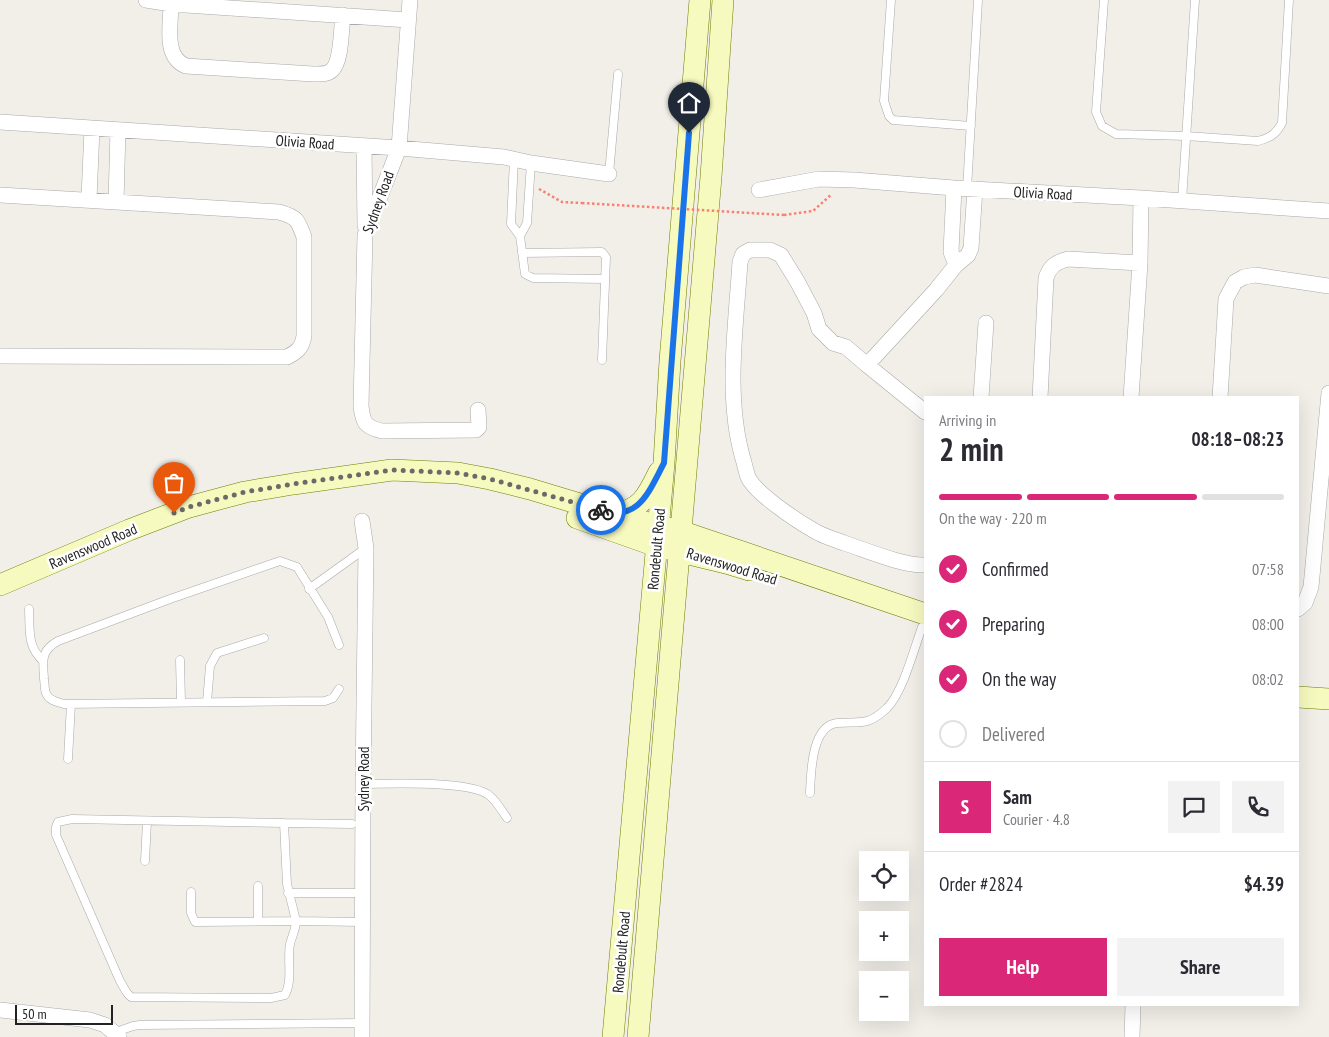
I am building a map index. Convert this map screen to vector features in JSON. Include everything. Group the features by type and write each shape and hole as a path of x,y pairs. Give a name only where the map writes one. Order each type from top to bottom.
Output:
{"main road":[{"name":"Rondebult Road","path":"613,1037 664,463 670,361 700,0"},
{"name":"Rondebult Road","path":"641,1033 674,601 711,177 723,0"},
{"path":"613,514 624,513 640,504 649,492 664,463"},
{"name":"Ravenswood Road","path":"0,585 129,530 189,507 245,492 392,470 458,473 490,479 613,514 657,536"},
{"name":"Ravenswood Road","path":"362,474 391,480 468,488 680,541 924,622"},
{"name":"Ravenswood Road","path":"680,541 726,563 924,622"},
{"path":"674,601 691,574 700,568 726,563"},
{"path":"1299,697 1329,699"},
{"path":"1299,709 1329,711"}],"street":[{"path":"146,0 172,4 408,20"},
{"name":"Sydney Road","path":"410,0 399,148 365,235 361,406 366,424 382,431 476,430 479,427 478,410"},
{"path":"172,4 170,42 173,55 180,64 186,66 313,74 331,72 336,64 343,15"},
{"name":"Olivia Road","path":"0,122 399,148 514,159 609,174"},
{"path":"89,199 92,128"},
{"path":"116,202 118,130"},
{"path":"364,146 365,235"},
{"name":"Olivia Road","path":"759,190 819,178 965,189 1141,198 1329,211"},
{"path":"956,265 951,252 963,207 965,189"},
{"path":"867,365 936,290 956,265 968,255 971,248 963,207 965,189"},
{"path":"0,195 280,212 293,216 300,226 304,237 304,336 302,346 295,353 287,357 0,356"},
{"path":"1131,396 1140,263 1141,198"},
{"path":"924,411 846,347 834,343 819,329 814,313 797,281 780,255 770,250 750,250 743,254 740,262 734,387 738,440 748,478 756,488 784,511 813,531 871,552 924,565"},
{"path":"1040,396 1046,278 1052,265 1068,259 1140,263"},
{"path":"1220,396 1226,299 1235,282 1244,277 1255,275 1329,286"},
{"path":"981,396 986,322"},
{"path":"1299,608 1305,603 1311,587 1329,393"},
{"name":"Sydney Road","path":"362,521 366,548 362,1030"},
{"path":"1132,1037 1133,1006"},
{"path":"0,1010 90,1020 105,1025 118,1035"}],"lane":[{"path":"891,0 884,101 889,116 893,120 970,126"},
{"path":"965,189 978,0"},
{"path":"1104,0 1096,112 1102,126 1116,134 1258,140 1268,138 1278,130 1282,123 1289,0"},
{"path":"1182,201 1195,0"},
{"path":"609,174 618,74"},
{"path":"514,159 511,224 520,236 525,274 533,278 605,279"},
{"path":"520,236 527,223 531,163"},
{"path":"522,253 602,252 606,257 602,360"},
{"path":"309,589 366,548"},
{"path":"339,645 328,617 297,567 280,561 58,641 49,646 44,654 43,661 46,693 57,702 71,704 326,702 333,698 339,689"},
{"path":"29,610 31,645 35,653 43,661"},
{"path":"810,793 812,761 818,741 826,729 835,723 864,722 874,718 886,708 898,692 924,622"},
{"path":"207,702 210,666 218,653 264,638"},
{"path":"180,660 181,702"},
{"path":"68,759 71,704"},
{"path":"363,784 429,784 472,788 489,795 507,818"},
{"path":"284,823 288,893 296,921 290,944 288,988 285,996 131,997 126,993 56,835 58,822 72,819 352,824"},
{"path":"145,861 147,820"},
{"path":"258,886 258,921"},
{"path":"191,892 191,913 195,922 363,922"},
{"path":"288,893 363,893"},
{"path":"118,1035 132,1026 140,1025 362,1030"}],"path":[{"path":"582,203 784,215 812,211 838,188 854,180"}],"way so far":[{"path":"174,513 245,492 392,470 458,473 490,479 601,510"}],"route":[{"path":"601,510 613,514 624,513 640,504 649,492 664,463 670,361 689,133"}]}
